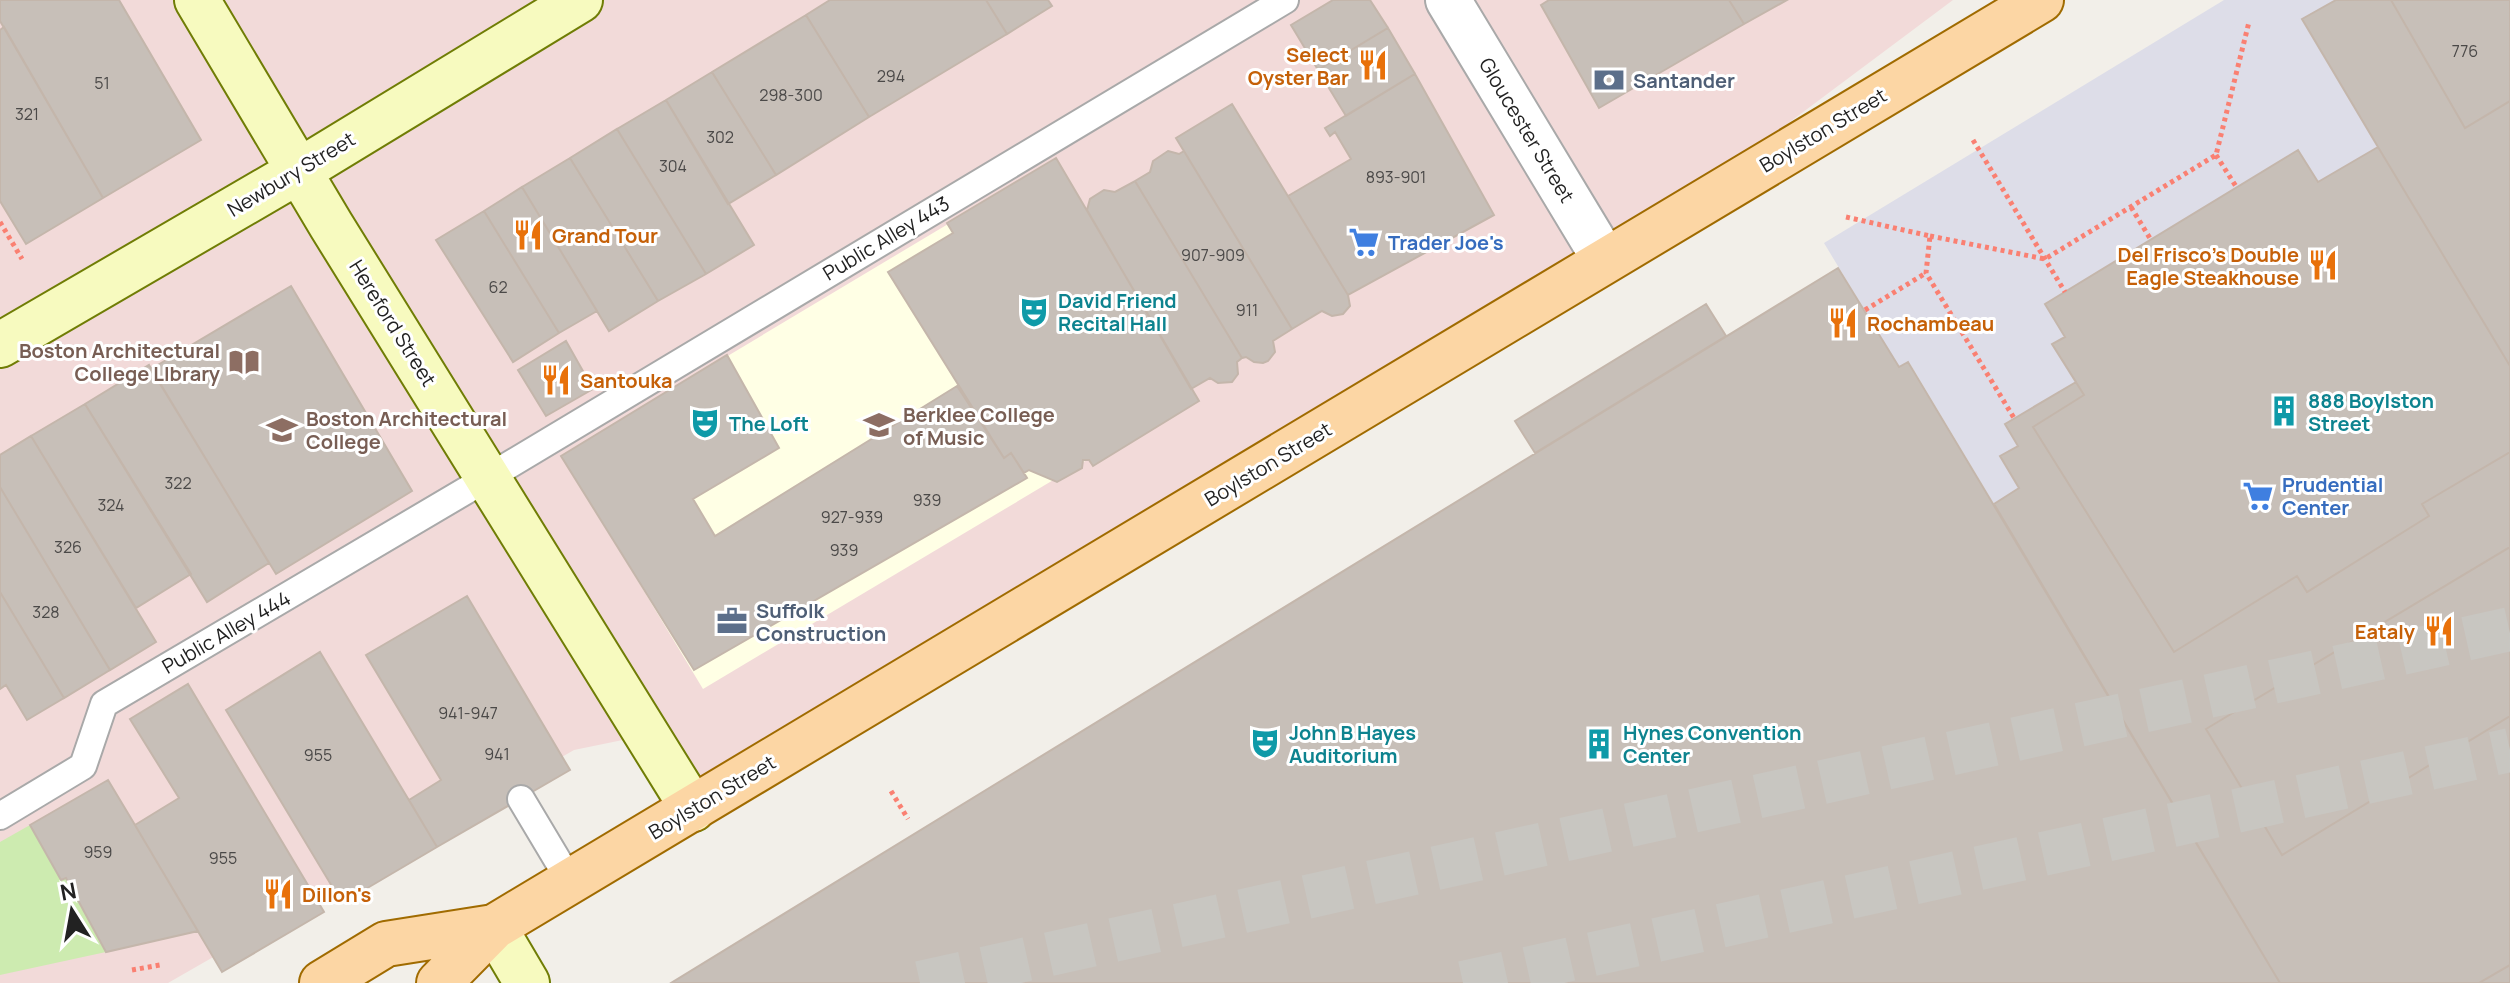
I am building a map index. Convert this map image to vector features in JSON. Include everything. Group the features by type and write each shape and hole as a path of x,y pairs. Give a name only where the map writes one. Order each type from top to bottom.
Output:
{"main road":[{"name":"Hereford Street","path":"197,0 299,171 693,809"},
{"name":"Newbury Street","path":"0,345 299,171 580,0"},
{"name":"Boylston Street","path":"439,983 494,927 2041,0"},
{"name":"Boylston Street","path":"322,983 386,944 494,927"},
{"path":"494,927 527,983"}],"street":[{"name":"Gloucester Street","path":"1448,0 1605,260"}],"lane":[{"name":"Public Alley 443","path":"489,477 1285,0"},
{"name":"Public Alley 444","path":"0,816 83,766 104,704 489,477"},
{"path":"521,799 570,881"}],"path":[{"path":"1846,217 2045,259 2216,155 2249,22"},
{"path":"1973,140 2065,292"},
{"path":"2216,155 2237,188"},
{"path":"2131,207 2151,240"},
{"path":"0,222 22,259"},
{"path":"1930,236 1926,273 2014,418"},
{"path":"1865,310 1926,273"},
{"path":"891,791 908,819"},
{"path":"132,970 160,965"}],"shaded area":[{"path":"0,0 1953,0 1605,260 693,809 647,735 574,750 168,983 0,983"},
{"path":"2224,0 2336,0 2302,20 2378,147 2318,182 2046,305 2065,337 2053,344 2076,382 2005,424 2018,446 2000,457 2019,488 1994,504 1909,362 1899,367 1824,243"},
{"name":"Berklee College of Music","path":"1055,160 1196,395 703,689 562,455"}],"green space":[{"path":"30,825 61,879 66,878 106,952 0,975 0,842"}],"building":[{"path":"0,0 119,0 201,140 103,198 0,21"},
{"path":"830,0 986,0 1007,34 869,117 806,15"},
{"path":"986,0 1048,0 1052,6 1007,34"},
{"path":"1333,0 1370,0 1388,28 1318,70 1291,25"},
{"path":"1549,0 1729,0 1744,24 1599,108 1541,5"},
{"path":"1729,0 1787,0 1744,24"},
{"name":"Prudential Center","path":"2336,0 2391,0 2465,128 2510,101 2510,965 2479,983 2280,983 1994,504 2019,488 2000,456 2018,446 2005,424 2076,382 2052,344 2065,337 2045,304 2298,150 2318,182 2378,147 2302,19"},
{"path":"2391,0 2510,0 2510,101 2465,128"},
{"path":"806,15 869,117 776,175 712,72"},
{"path":"4,27 103,198 26,244 0,201 0,30"},
{"path":"1388,28 1415,74 1346,116 1318,70"},
{"path":"712,72 776,175 728,204 666,100"},
{"path":"1415,74 1494,215 1348,295 1288,196 1351,159 1335,132 1330,136 1325,128"},
{"path":"666,100 754,245 706,274 617,129"},
{"path":"1232,104 1348,295 1350,306 1343,314 1332,316 1322,311 1292,329 1176,138"},
{"path":"617,129 706,274 658,301 570,158"},
{"name":"888 Boylston Street","path":"2378,147 2510,366 2510,452 2422,504 2429,516 2307,592 2297,576 2174,652 2033,427 2084,395 2052,344 2065,337 2045,304 2298,150 2318,182"},
{"path":"1168,151 1179,154 1184,151 1292,329 1273,341 1275,352 1268,361 1254,362 1242,358 1135,181 1150,172 1153,161"},
{"path":"570,158 658,301 609,331 522,187"},
{"path":"1056,158 1199,401 1093,466 1089,460 1083,460 1082,468 1057,482 1029,470 1024,473 1011,453 1004,458 888,272 953,233 947,223"},
{"path":"1135,181 1242,358 1237,362 1238,374 1232,382 1218,383 1210,378 1191,389 1087,210 1090,199 1104,190 1115,192"},
{"path":"522,187 597,311 559,333 484,211"},
{"path":"484,211 559,333 513,362 436,240"},
{"name":"Hynes Convention Center","path":"1838,268 1899,367 1908,362 2280,983 671,983"},
{"name":"Boston Architectural College","path":"291,286 412,491 276,574 151,369"},
{"path":"1706,304 1726,336 1535,453 1515,421"},
{"path":"566,341 593,389 546,416 518,370"},
{"path":"727,355 779,448 693,499 715,536 957,386 1004,458 1011,453 1027,478 694,670 561,456"},
{"path":"149,365 269,563 207,602 85,404"},
{"path":"85,404 191,574 136,608 31,436"},
{"path":"31,436 156,642 110,670 0,487 0,455"},
{"path":"0,487 110,670 64,698 0,592"},
{"name":"Eataly","path":"2510,547 2510,716 2282,855 2206,729"},
{"path":"0,592 64,698 27,720 6,685 0,689"},
{"path":"467,596 570,770 437,847 409,800 441,780 366,655"},
{"path":"320,652 437,847 342,903 226,710"},
{"path":"188,684 324,912 222,972 135,825 179,798 130,719"},
{"path":"108,780 198,931 106,952 66,878 61,880 30,825"},
{"path":"2510,965 2510,983 2479,983"}],"tunnel":[{"path":"920,983 2510,629"},
{"path":"1463,983 2510,750"}],"place":[{"name":"Select Oyster Bar","path":"1373,65"},
{"name":"Santander","path":"1609,80"},
{"name":"Grand Tour","path":"528,235"},
{"name":"Trader Joe's","path":"1364,242"},
{"name":"Del Frisco's Double Eagle Steakhouse","path":"2323,265"},
{"name":"David Friend Recital Hall","path":"1034,312"},
{"name":"Rochambeau","path":"1843,323"},
{"name":"Boston Architectural College LIbrary","path":"244,362"},
{"name":"Santouka","path":"556,380"},
{"name":"888 Boylston Street","path":"2284,411"},
{"name":"The Loft","path":"705,423"},
{"name":"Berklee College of Music","path":"879,425"},
{"name":"Boston Architectural College","path":"282,430"},
{"name":"Prudential Center","path":"2258,496"},
{"name":"Suffolk Construction","path":"732,621"},
{"name":"Eataly","path":"2439,631"},
{"name":"John B Hayes Auditorium","path":"1265,743"},
{"name":"Hynes Convention Center","path":"1599,744"},
{"name":"Dillon's","path":"278,894"}]}
